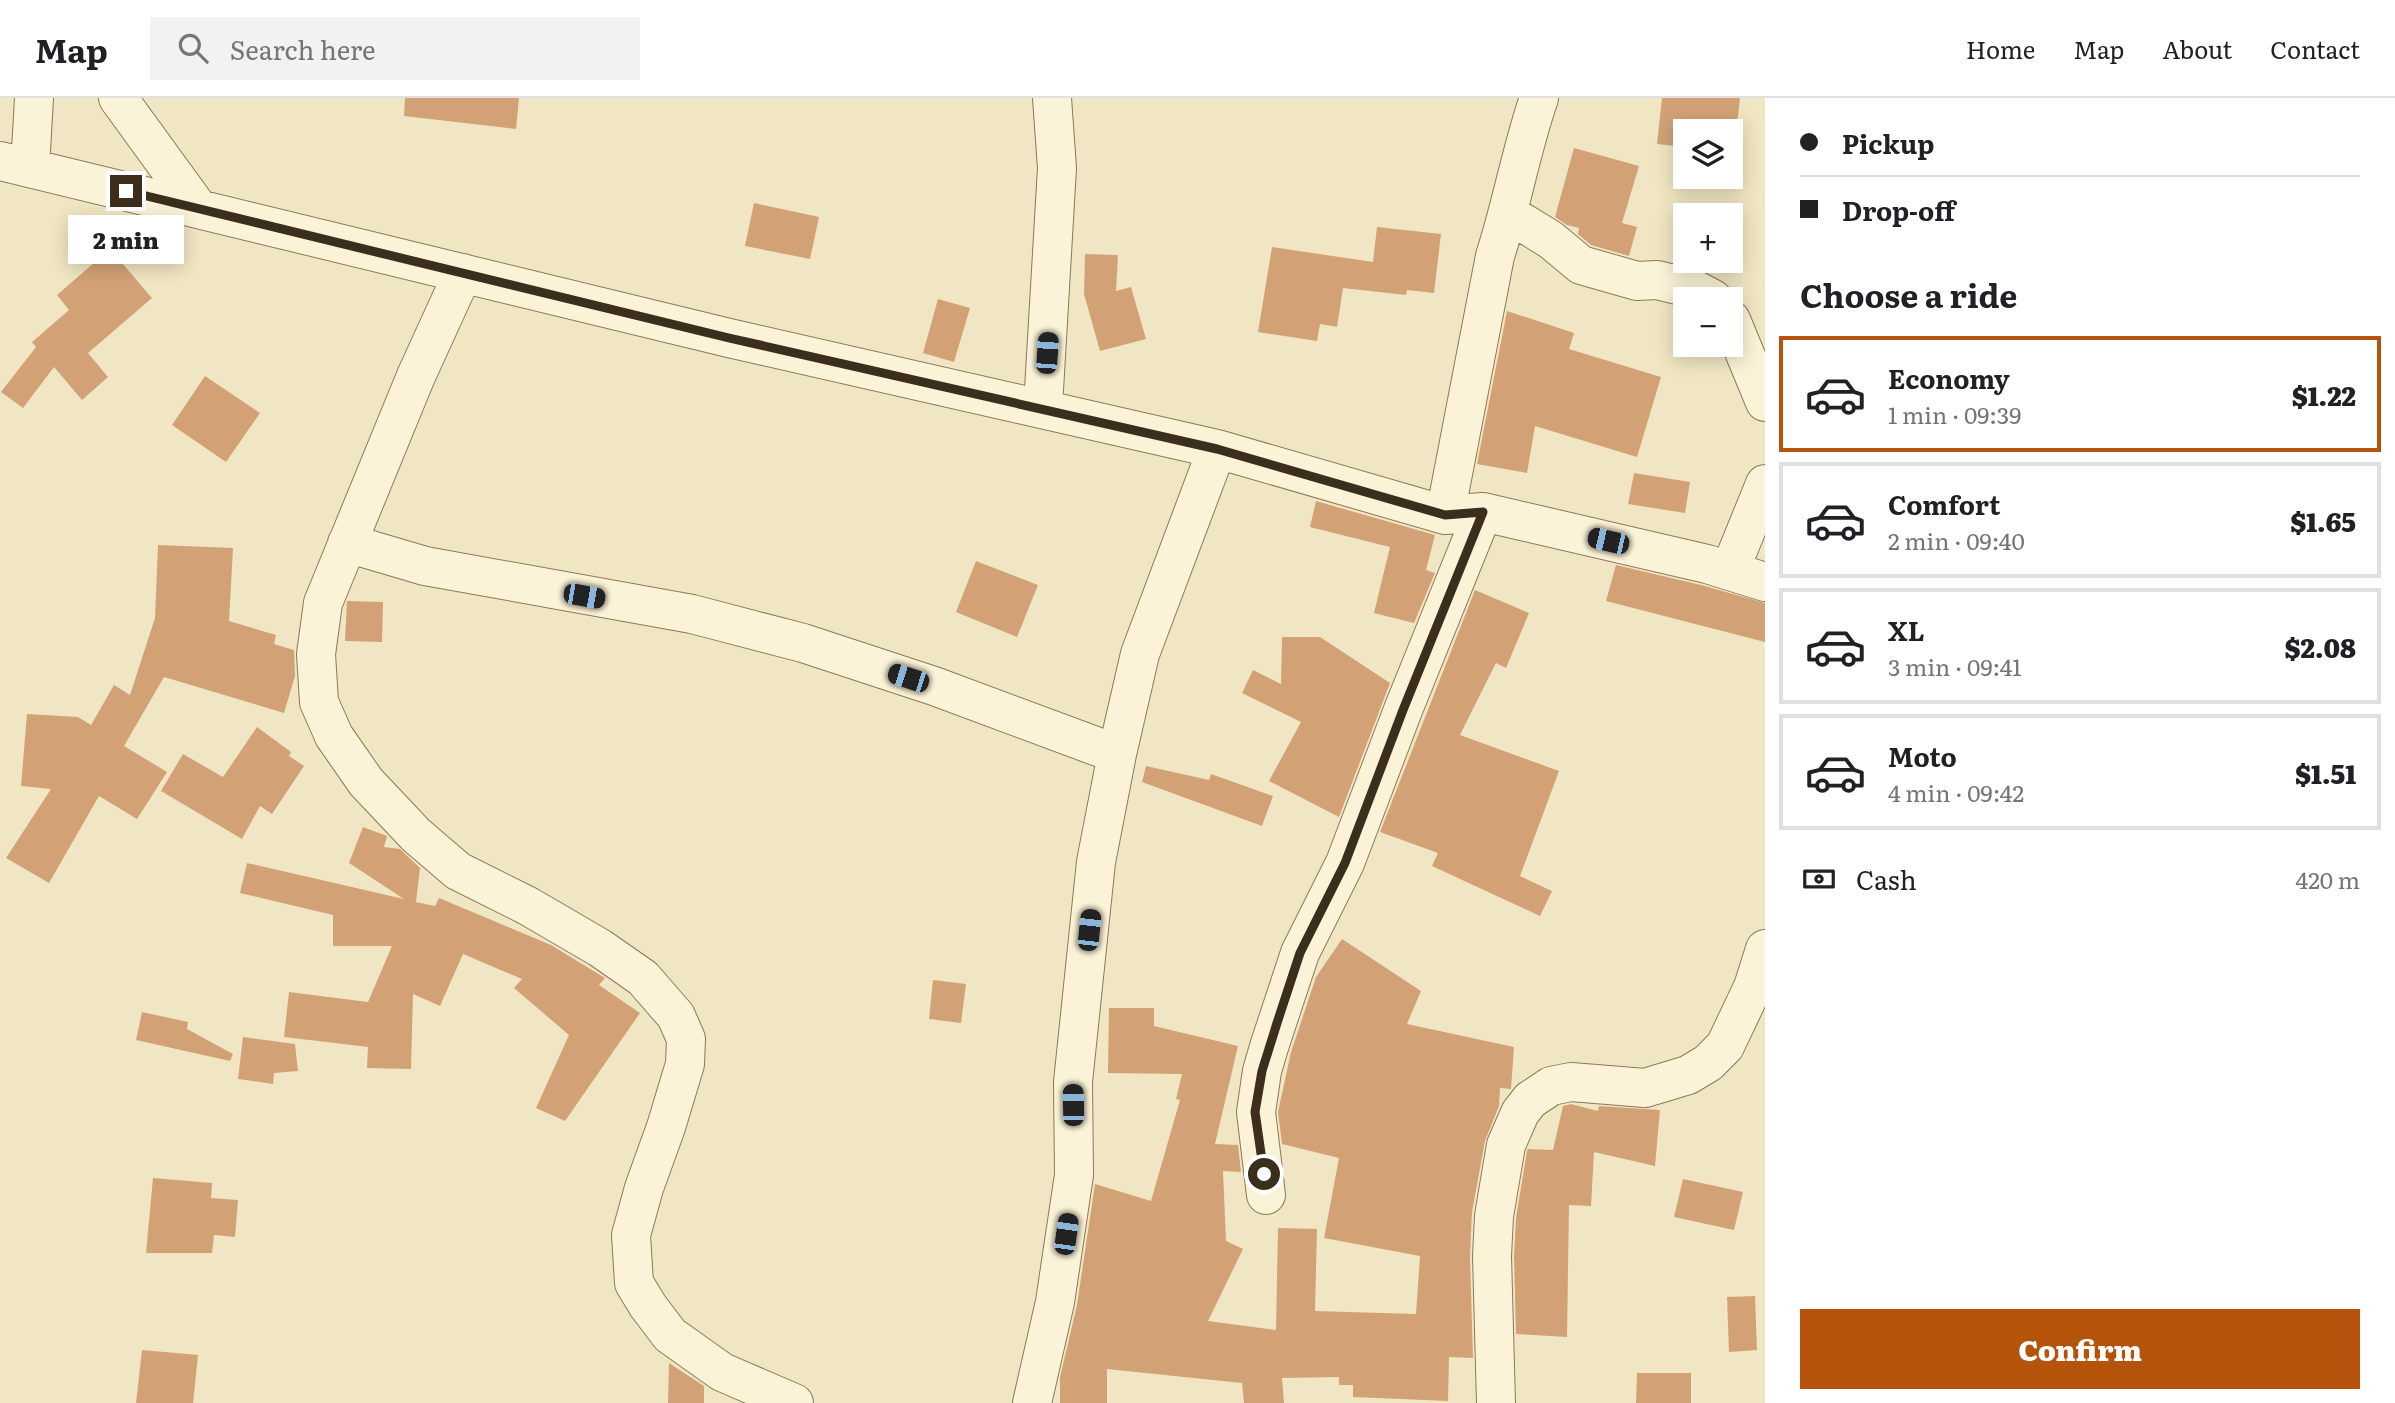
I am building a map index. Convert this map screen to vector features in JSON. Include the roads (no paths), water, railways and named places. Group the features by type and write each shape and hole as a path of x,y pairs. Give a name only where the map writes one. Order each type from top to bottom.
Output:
{"street":[{"path":"34,98 15,164 729,338 1043,407 1217,449 1445,515 1483,512 1748,576 1765,484"},
{"path":"118,98 198,208"},
{"path":"1043,407 1057,168 1052,98"},
{"path":"1445,515 1495,256 1509,214 1525,140 1539,98"},
{"path":"1509,214 1551,240 1581,264 1637,281 1657,280 1686,287"},
{"path":"463,273 416,376 323,603 316,654 319,702 334,736 366,782 416,835 458,871 528,906 600,948 643,978 676,1016 686,1038 685,1064 631,1235 634,1283 670,1335 722,1372 794,1403"},
{"path":"1743,349 1765,402"},
{"path":"1032,1403 1055,1303 1074,1175 1073,1082 1096,862 1140,654 1217,449"},
{"path":"1266,1195 1255,1112 1269,1047 1300,953 1345,863 1483,512"},
{"path":"347,543 425,566 692,614 803,643 934,686 1117,754"},
{"path":"1496,1403 1492,1256 1494,1216 1506,1144 1520,1113 1530,1100 1551,1086 1571,1082 1645,1088 1688,1075 1708,1063 1725,1046 1754,987 1765,949"}]}
